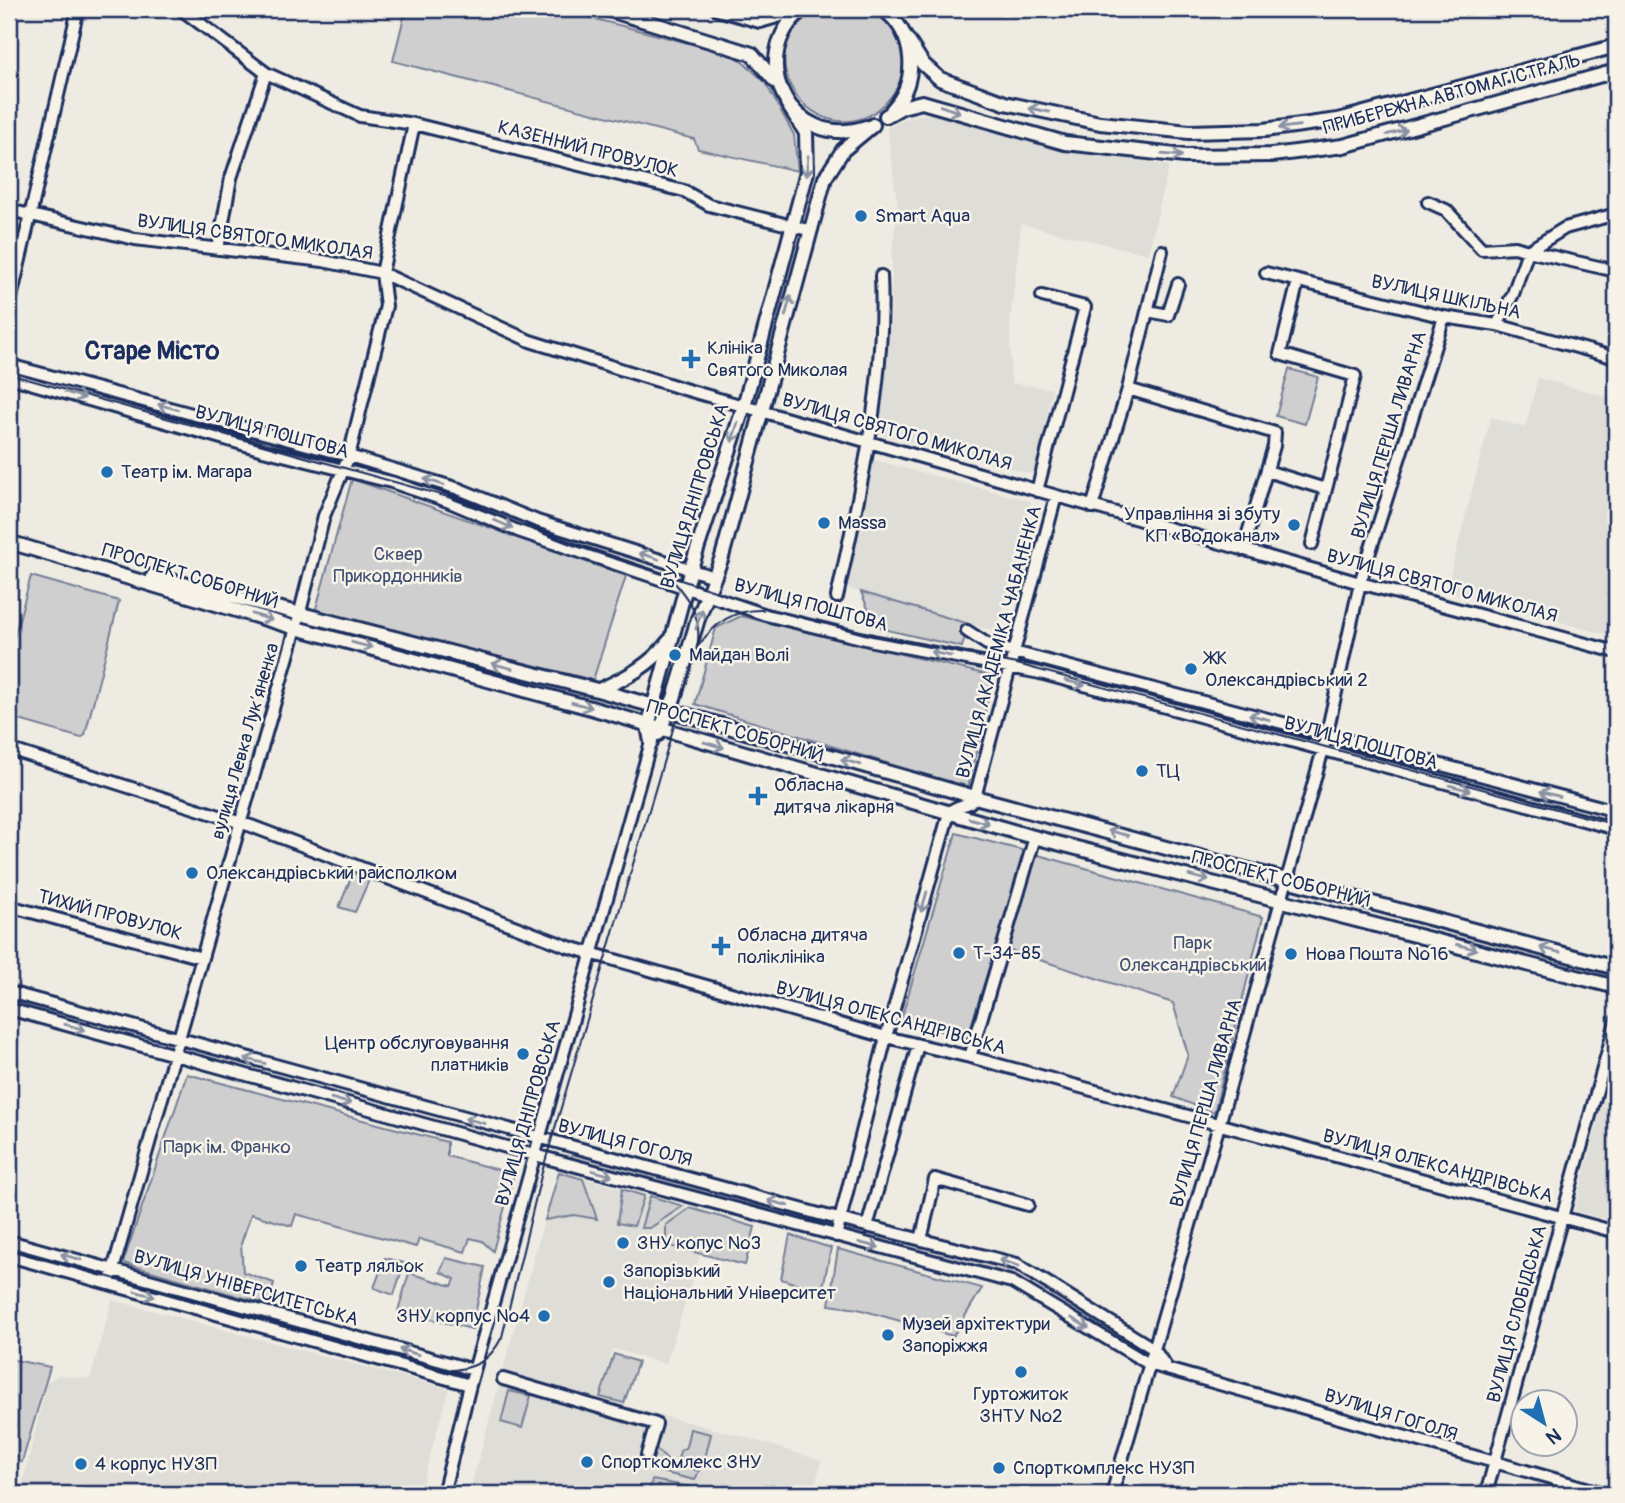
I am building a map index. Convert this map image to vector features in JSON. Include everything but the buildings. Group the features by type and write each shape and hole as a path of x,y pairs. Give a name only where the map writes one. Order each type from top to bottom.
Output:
{"main road":[{"path":"606,9 752,54 780,89"},
{"name":"ПРИБЕРЕЖНА АВТОМАГІСТРАЛЬ","path":"718,9 760,21 802,9"},
{"name":"ПРИБЕРЕЖНА АВТОМАГІСТРАЛЬ","path":"802,9 785,29 778,43 776,74 788,103 804,119 825,129 857,130 873,125 902,107 922,102 1065,143 1185,156 1272,155 1343,146 1616,71"},
{"name":"ПРИБЕРЕЖНА АВТОМАГІСТРАЛЬ","path":"883,9 900,26 923,64 940,79 1005,103 1114,124 1189,132 1264,130 1338,120 1616,46"},
{"name":"ПРИБЕРЕЖНА АВТОМАГІСТРАЛЬ","path":"886,116 898,104 909,81 911,55 907,39"},
{"name":"ВУЛИЦЯ ДНІПРОВСЬКА","path":"651,742 648,726 691,570 744,406 807,172 806,133 788,103"},
{"path":"1065,143 1081,138 1084,129 1076,118"},
{"path":"1107,149 1098,140 1100,131 1114,124"},
{"name":"ВУЛИЦЯ ДНІПРОВСЬКА","path":"651,742 662,730 669,711 743,485 808,230 833,164 852,140 873,125"},
{"name":"ПРОСПЕКТ СОБОРНИЙ","path":"9,541 599,690 975,797 1287,877 1616,968"},
{"name":"ПРОСПЕКТ СОБОРНИЙ","path":"9,541 296,628 1035,837 1282,898 1616,987"},
{"path":"599,690 621,681 658,656 673,635"}],"street":[{"path":"9,307 78,9"},
{"name":"КАЗЕННИЙ ПРОВУЛОК","path":"181,9 266,74 360,116 414,124 684,191 709,205 808,230"},
{"path":"893,9 900,26"},
{"path":"218,249 231,178 266,74"},
{"name":"вулиця Левка Лукʼяненка","path":"110,1284 296,628 324,516 349,456 386,306 382,273 414,124"},
{"path":"1428,202 1446,211 1482,249 1515,247 1616,271"},
{"name":"ВУЛИЦЯ СВЯТОГО МИКОЛАЯ","path":"9,210 135,239 323,261 382,273 530,341 1092,507 1616,652"},
{"path":"1497,325 1513,294 1528,251 1564,228 1616,214"},
{"path":"1092,507 1128,388 1162,251"},
{"name":"ВУЛИЦЯ ШКІЛЬНА","path":"1266,273 1444,317 1497,325 1616,358"},
{"path":"837,597 867,442 883,326 881,276"},
{"path":"1298,281 1280,354 1356,376 1312,544"},
{"path":"1148,311 1168,315 1178,284"},
{"path":"1037,491 1085,307 1042,296"},
{"name":"ВУЛИЦЯ ПЕРША ЛИВАРНА","path":"1112,1494 1282,898 1326,735 1360,583 1444,317"},
{"name":"ВУЛИЦЯ ПОШТОВА","path":"9,365 349,456 459,489 537,521 714,577"},
{"name":"ВУЛИЦЯ ПОШТОВА","path":"9,377 447,501 518,531 766,615 873,641 1008,667 1616,829"},
{"path":"1128,388 1270,429 1276,438 1243,550"},
{"path":"1267,471 1325,488"},
{"name":"ВУЛИЦЯ АКАДЕМІКА ЧАБАНЕНКА","path":"975,797 1056,496"},
{"name":"ВУЛИЦЯ ПОШТОВА","path":"967,631 987,644 1014,652 1616,811"},
{"name":"ВУЛИЦЯ ДНІПРОВСЬКА","path":"443,1494 474,1370 651,742"},
{"name":"ВУЛИЦЯ ОЛЕКСАНДРІВСЬКА","path":"9,749 240,822 593,954 886,1037 970,1057 1616,1232"},
{"path":"836,1236 886,1037 949,813 954,807 969,804 975,797"},
{"path":"970,1057 1035,837"},
{"name":"ТИХИЙ ПРОВУЛОК","path":"9,906 202,958"},
{"name":"ВУЛИЦЯ ГОГОЛЯ","path":"9,992 840,1220 1017,1264 1154,1349 1166,1367"},
{"name":"ВУЛИЦЯ ГОГОЛЯ","path":"9,1009 536,1155 1012,1282 1149,1364 1606,1494"},
{"name":"ВУЛИЦЯ СЛОБІДСЬКА","path":"1486,1494 1616,1021"},
{"path":"867,1227 918,1045"},
{"path":"921,1240 935,1179 1028,1205"},
{"name":"ВУЛИЦЯ УНІВЕРСИТЕТСЬКА","path":"9,1241 474,1370"},
{"name":"ВУЛИЦЯ УНІВЕРСИТЕТСЬКА","path":"9,1256 470,1385"},
{"path":"503,1379 656,1424 647,1455"}],"shaded area":[{"path":"932,114 1059,148 1169,166 1148,254 1021,224 1010,324 1011,383 1052,389 1036,475 871,432 891,322 892,249 898,208 887,128 911,116"},
{"path":"1538,378 1616,399 1616,637 1446,591 1491,417 1525,428"},
{"path":"874,460 1031,501 997,632 846,588"},
{"path":"1616,1054 1616,1222 1574,1211"},
{"name":"Запорізький Національний Університет","path":"558,1170 712,1216 666,1364 613,1349 598,1399 738,1435 822,1461 812,1494 469,1494"},
{"path":"112,1300 449,1389 419,1494 20,1494 47,1383 58,1375 90,1379"}],"green space":[{"path":"406,9 556,9 735,55 765,82 794,135 798,171 698,149 694,139 393,61"},
{"path":"816,9 869,9 888,21 900,42 903,65 898,86 878,109 856,120 833,120 813,111 796,95 786,75 785,51 795,26"},
{"path":"1289,369 1318,377 1305,424 1276,416"},
{"name":"Сквер Прикордонників","path":"352,479 626,576 593,680 315,612"},
{"path":"31,576 119,601 85,735 81,738 9,717 9,656"},
{"path":"861,592 969,624 962,647 883,629 871,616"},
{"path":"741,616 993,676 968,788 695,704 716,628"},
{"path":"956,833 1025,851 967,1039 903,1020 902,1016"},
{"name":"Парк Олександрівський","path":"1031,853 1263,917 1214,1113 1173,1097 1188,1055 1173,1003 1003,948"},
{"path":"353,873 369,880 355,912 339,907"},
{"name":"Парк ім. Франко","path":"187,1074 447,1142 447,1156 514,1174 493,1251 482,1241 470,1238 465,1252 419,1239 416,1247 296,1214 292,1226 251,1214 241,1244 243,1272 274,1283 269,1305 123,1263"},
{"path":"572,1154 834,1222 832,1230 570,1161"},
{"path":"559,1172 583,1179 597,1219 574,1215 545,1220"},
{"path":"622,1189 644,1196 634,1226 617,1223"},
{"path":"650,1196 683,1206 650,1228 641,1228"},
{"path":"690,1208 755,1227 745,1265 666,1245 666,1225"},
{"path":"790,1235 831,1248 822,1292 781,1279"},
{"path":"881,1236 1015,1271 1133,1344 1131,1347 1012,1277 880,1243"},
{"path":"838,1249 982,1288 953,1336 858,1309 829,1305"},
{"path":"385,1258 404,1263 394,1295 374,1288"},
{"path":"446,1258 485,1267 472,1329 398,1311 409,1273 452,1286 455,1279 440,1272"},
{"path":"614,1354 638,1362 624,1403 600,1397"},
{"path":"9,1359 50,1367 22,1462 15,1464 9,1475"},
{"path":"509,1391 531,1396 522,1428 501,1422"},
{"path":"690,1429 711,1434 703,1466 678,1459 680,1451 686,1447"},
{"path":"653,1446 669,1462 699,1471 695,1480 648,1469"},
{"path":"652,1480 691,1487 699,1494 639,1494 639,1491 649,1492"}],"tram line":[{"path":"9,374 448,497 573,545 773,610 872,636 1017,664 1616,825"},
{"path":"9,1249 445,1371 472,1366 492,1353 502,1337 542,1172 697,648 698,627 693,609 669,576"},
{"path":"699,645 726,619 743,612 763,610"}],"place":[{"name":"Smart Aqua","path":"861,216"},
{"name":"Клініка Святого Миколая","path":"691,359"},
{"name":"Театр ім. Магара","path":"107,472"},
{"name":"Massa","path":"824,523"},
{"name":"Управлiння зi збуту КП «Водоканал»","path":"1294,525"},
{"name":"Майдан Волі","path":"675,655"},
{"name":"ЖК Олександрівський 2","path":"1191,669"},
{"name":"ТЦ","path":"1142,771"},
{"name":"Обласна дитяча лікарня","path":"758,796"},
{"name":"Олександрівський райсполком","path":"192,873"},
{"name":"Обласна дитяча поліклініка","path":"721,946"},
{"name":"Т-34-85","path":"959,953"},
{"name":"Нова Пошта №16","path":"1291,954"},
{"name":"Центр обслуговування платників","path":"523,1054"},
{"name":"ЗНУ копус №3","path":"623,1243"},
{"name":"Театр ляльок","path":"301,1266"},
{"name":"Запорізький Національний Університет","path":"609,1282"},
{"name":"ЗНУ корпус №4","path":"544,1316"},
{"name":"Музей архітектури Запоріжжя","path":"888,1335"},
{"name":"Гуртожиток ЗНТУ №2","path":"1021,1372"},
{"name":"Спорткомлекс ЗНУ","path":"587,1462"},
{"name":"4 корпус НУЗП","path":"81,1464"},
{"name":"Спорткомплекс НУЗП","path":"999,1468"}],"district":[{"name":"Старе Місто","path":"152,351"}]}
